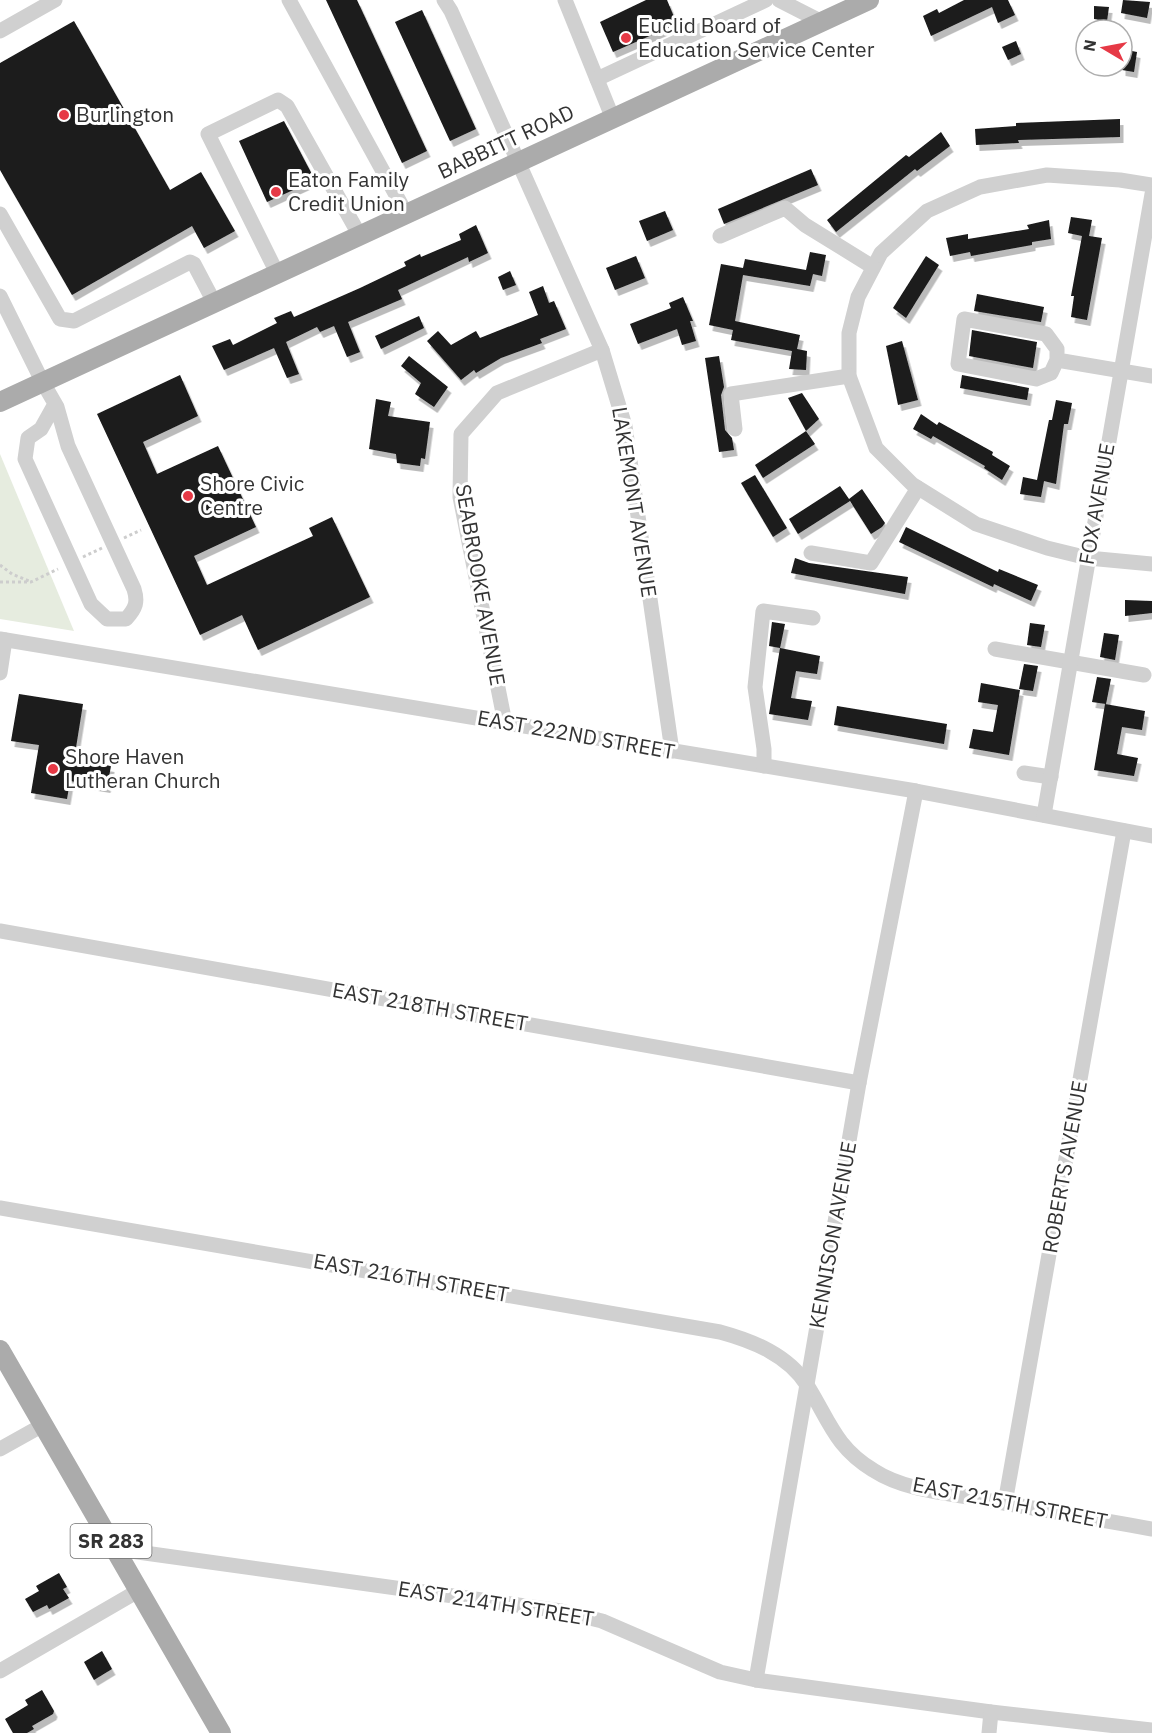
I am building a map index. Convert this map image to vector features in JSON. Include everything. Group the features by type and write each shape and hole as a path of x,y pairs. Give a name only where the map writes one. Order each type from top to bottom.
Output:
{"main road":[{"name":"BABBITT ROAD","path":"0,402 869,0"},
{"name":"SR 283","path":"0,1350 221,1733"}],"street":[{"path":"0,31 55,0"},
{"path":"289,0 407,215"},
{"name":"LAKEMONT AVENUE","path":"444,0 451,11 602,350 625,426 672,751"},
{"path":"565,0 613,119"},
{"path":"597,79 766,0"},
{"path":"779,0 822,22"},
{"path":"278,274 208,134 278,100 287,106 360,236"},
{"path":"1152,185 1120,180 1047,175 980,187 927,211 881,253 858,297 849,333 849,376 876,448 918,488 976,525 1088,558 1152,564"},
{"name":"FOX AVENUE","path":"1044,815 1152,194"},
{"path":"720,236 785,208 805,225 873,267"},
{"path":"0,214 60,319 74,321 190,262 194,264 215,304"},
{"path":"0,296 55,404 68,446 134,588 137,599 135,609 126,619 107,619 91,604 25,459 28,438 41,429 55,404"},
{"path":"964,319 1046,334 1057,349 1057,360 1051,373 1036,379 958,364 964,319"},
{"name":"SEABROOKE AVENUE","path":"505,723 460,497 461,434 497,393 602,350"},
{"path":"1057,360 1152,376"},
{"path":"735,429 731,393 849,376"},
{"path":"811,553 871,563 918,488"},
{"path":"764,766 764,749 755,687 763,611 813,618"},
{"path":"0,673 3,640"},
{"name":"EAST 222ND STREET","path":"3,640 916,791 1152,836"},
{"path":"995,649 1144,675"},
{"path":"1024,773 1051,777"},
{"name":"KENNISON AVENUE","path":"756,1680 859,1083 916,791"},
{"name":"ROBERTS AVENUE","path":"1005,1503 1124,831"},
{"name":"EAST 218TH STREET","path":"0,931 859,1083"},
{"name":"EAST 216TH STREET","path":"0,1208 720,1332 749,1340 777,1355 806,1384"},
{"name":"EAST 215TH STREET","path":"806,1384 834,1433 853,1456 874,1472 913,1487 1152,1529"},
{"path":"0,1449 43,1425"},
{"name":"EAST 214TH STREET","path":"116,1549 561,1611 602,1621 720,1672 756,1680 991,1712 1152,1730"},
{"path":"0,1671 138,1591"},
{"path":"989,1733 991,1712"}],"path":[{"path":"0,565 12,574 31,582"}],"shaded area":[{"path":"0,454 74,631 0,619"}],"building":[{"path":"326,0 357,0 427,151 402,163"},
{"name":"Euclid Board of Education Service Center","path":"646,0 667,0 677,24 613,52 600,22"},
{"path":"964,0 1008,0 1015,15 998,23 992,7 931,36 923,16 937,9 939,13"},
{"path":"1123,0 1150,2 1147,18 1121,13"},
{"path":"1094,6 1109,7 1107,18 1094,18"},
{"path":"422,10 476,129 450,141 395,22"},
{"name":"Burlington","path":"74,21 170,190 201,172 235,231 204,248 192,226 72,295 0,170 0,63"},
{"path":"1016,41 1021,54 1008,60 1002,47"},
{"path":"1134,51 1137,52 1134,72"},
{"path":"1120,119 1120,137 1018,140 1019,143 976,145 975,129 1016,126 1016,123"},
{"path":"284,121 315,180 267,202 239,141"},
{"path":"941,132 950,146 917,171 915,169 836,232 827,220 906,155 909,157"},
{"path":"811,169 818,185 724,224 718,209"},
{"path":"665,211 673,230 647,241 639,221"},
{"path":"1071,217 1092,220 1089,236 1102,238 1087,320 1071,317 1074,296 1071,296 1082,236 1068,233"},
{"path":"1049,220 1051,239 1032,242 1032,245 971,256 970,252 950,256 946,238 968,234 968,239 1029,229 1027,225"},
{"path":"476,225 488,253 469,262 468,257 398,290 402,299 348,322 360,352 347,357 334,326 320,332 317,327 286,342 299,374 287,378 274,348 224,370 212,346 230,339 233,345 277,323 274,318 291,311 294,317 360,288 406,266 404,262 420,254 421,257 461,240 459,234"},
{"path":"810,252 826,255 822,276 813,274 810,286 743,275 735,321 800,335 797,349 807,351 806,370 789,369 792,351 731,340 733,330 709,325 721,264 743,268 745,259 806,270"},
{"path":"636,256 645,278 615,290 606,268"},
{"path":"926,256 939,265 906,318 893,308"},
{"path":"510,271 516,285 503,290 498,277"},
{"path":"543,286 549,303 554,301 566,329 540,339 542,343 501,358 476,373 474,370 461,380 427,341 438,331 451,345 476,331 480,338 538,315 529,292"},
{"path":"977,294 1044,307 1041,322 974,311"},
{"path":"683,297 693,321 690,321 696,341 682,345 677,329 638,344 630,324 671,308 669,303"},
{"path":"419,316 424,328 381,349 375,336"},
{"path":"972,330 1037,342 1033,368 969,356"},
{"path":"902,341 918,400 898,405 886,346"},
{"path":"409,356 448,387 434,407 415,394 421,383 401,366"},
{"path":"719,356 724,387 721,395 725,430 732,438 734,450 719,452 705,358"},
{"name":"Shore Civic Centre","path":"180,375 198,416 143,442 157,474 218,446 256,527 194,556 207,585 313,536 309,528 332,517 370,597 258,650 242,615 200,635 97,414"},
{"path":"962,375 1029,388 1027,400 960,388"},
{"path":"802,393 819,419 806,431 788,398"},
{"path":"376,399 391,402 388,416 430,422 425,459 421,458 420,466 397,463 396,454 369,449"},
{"path":"1056,400 1072,403 1068,424 1064,424 1056,484 1044,481 1041,497 1020,494 1023,477 1037,480 1049,420 1052,420"},
{"path":"921,414 937,425 939,422 993,452 992,455 1010,466 1002,480 984,468 985,466 933,436 931,439 913,429"},
{"path":"806,431 815,444 763,478 755,465"},
{"path":"755,475 787,528 773,537 741,483"},
{"path":"840,486 849,499 862,489 885,523 882,527 871,534 850,501 798,534 789,519"},
{"path":"906,527 998,572 999,569 1038,585 1031,601 994,584 993,587 899,542"},
{"path":"795,558 809,563 908,577 905,594 791,573"},
{"path":"1125,600 1152,601 1152,613 1125,616"},
{"path":"772,622 785,624 780,648 769,646"},
{"path":"1030,623 1045,625 1041,647 1027,645"},
{"path":"1104,633 1119,635 1115,660 1100,657"},
{"path":"780,648 820,656 817,674 796,671 791,698 812,701 808,720 769,714"},
{"path":"1024,664 1038,666 1033,691 1019,689"},
{"path":"1097,677 1111,679 1106,704 1092,702"},
{"path":"981,683 1020,690 1009,755 969,748 973,729 993,732 998,705 978,702"},
{"name":"Shore Haven Lutheran Church","path":"19,694 83,704 74,760 111,766 107,787 70,781 67,799 31,793 39,745 11,741"},
{"path":"1105,704 1145,711 1142,730 1122,727 1117,754 1138,758 1134,776 1094,770"},
{"path":"837,706 947,724 944,744 834,725"},
{"path":"59,1573 67,1587 63,1589 69,1598 49,1609 47,1605 33,1612 25,1599 39,1591 36,1586"},
{"path":"102,1651 112,1669 94,1680 84,1662"},
{"path":"42,1690 54,1711 53,1714 32,1726 34,1729 27,1733 13,1733 5,1719 28,1705 25,1700"}],"place":[{"name":"Euclid Board of Education Service Center","path":"626,38"},
{"name":"Burlington","path":"64,115"},
{"name":"Eaton Family Credit Union","path":"276,192"},
{"name":"Shore Civic Centre","path":"188,496"},
{"name":"Shore Haven Lutheran Church","path":"53,769"}]}
